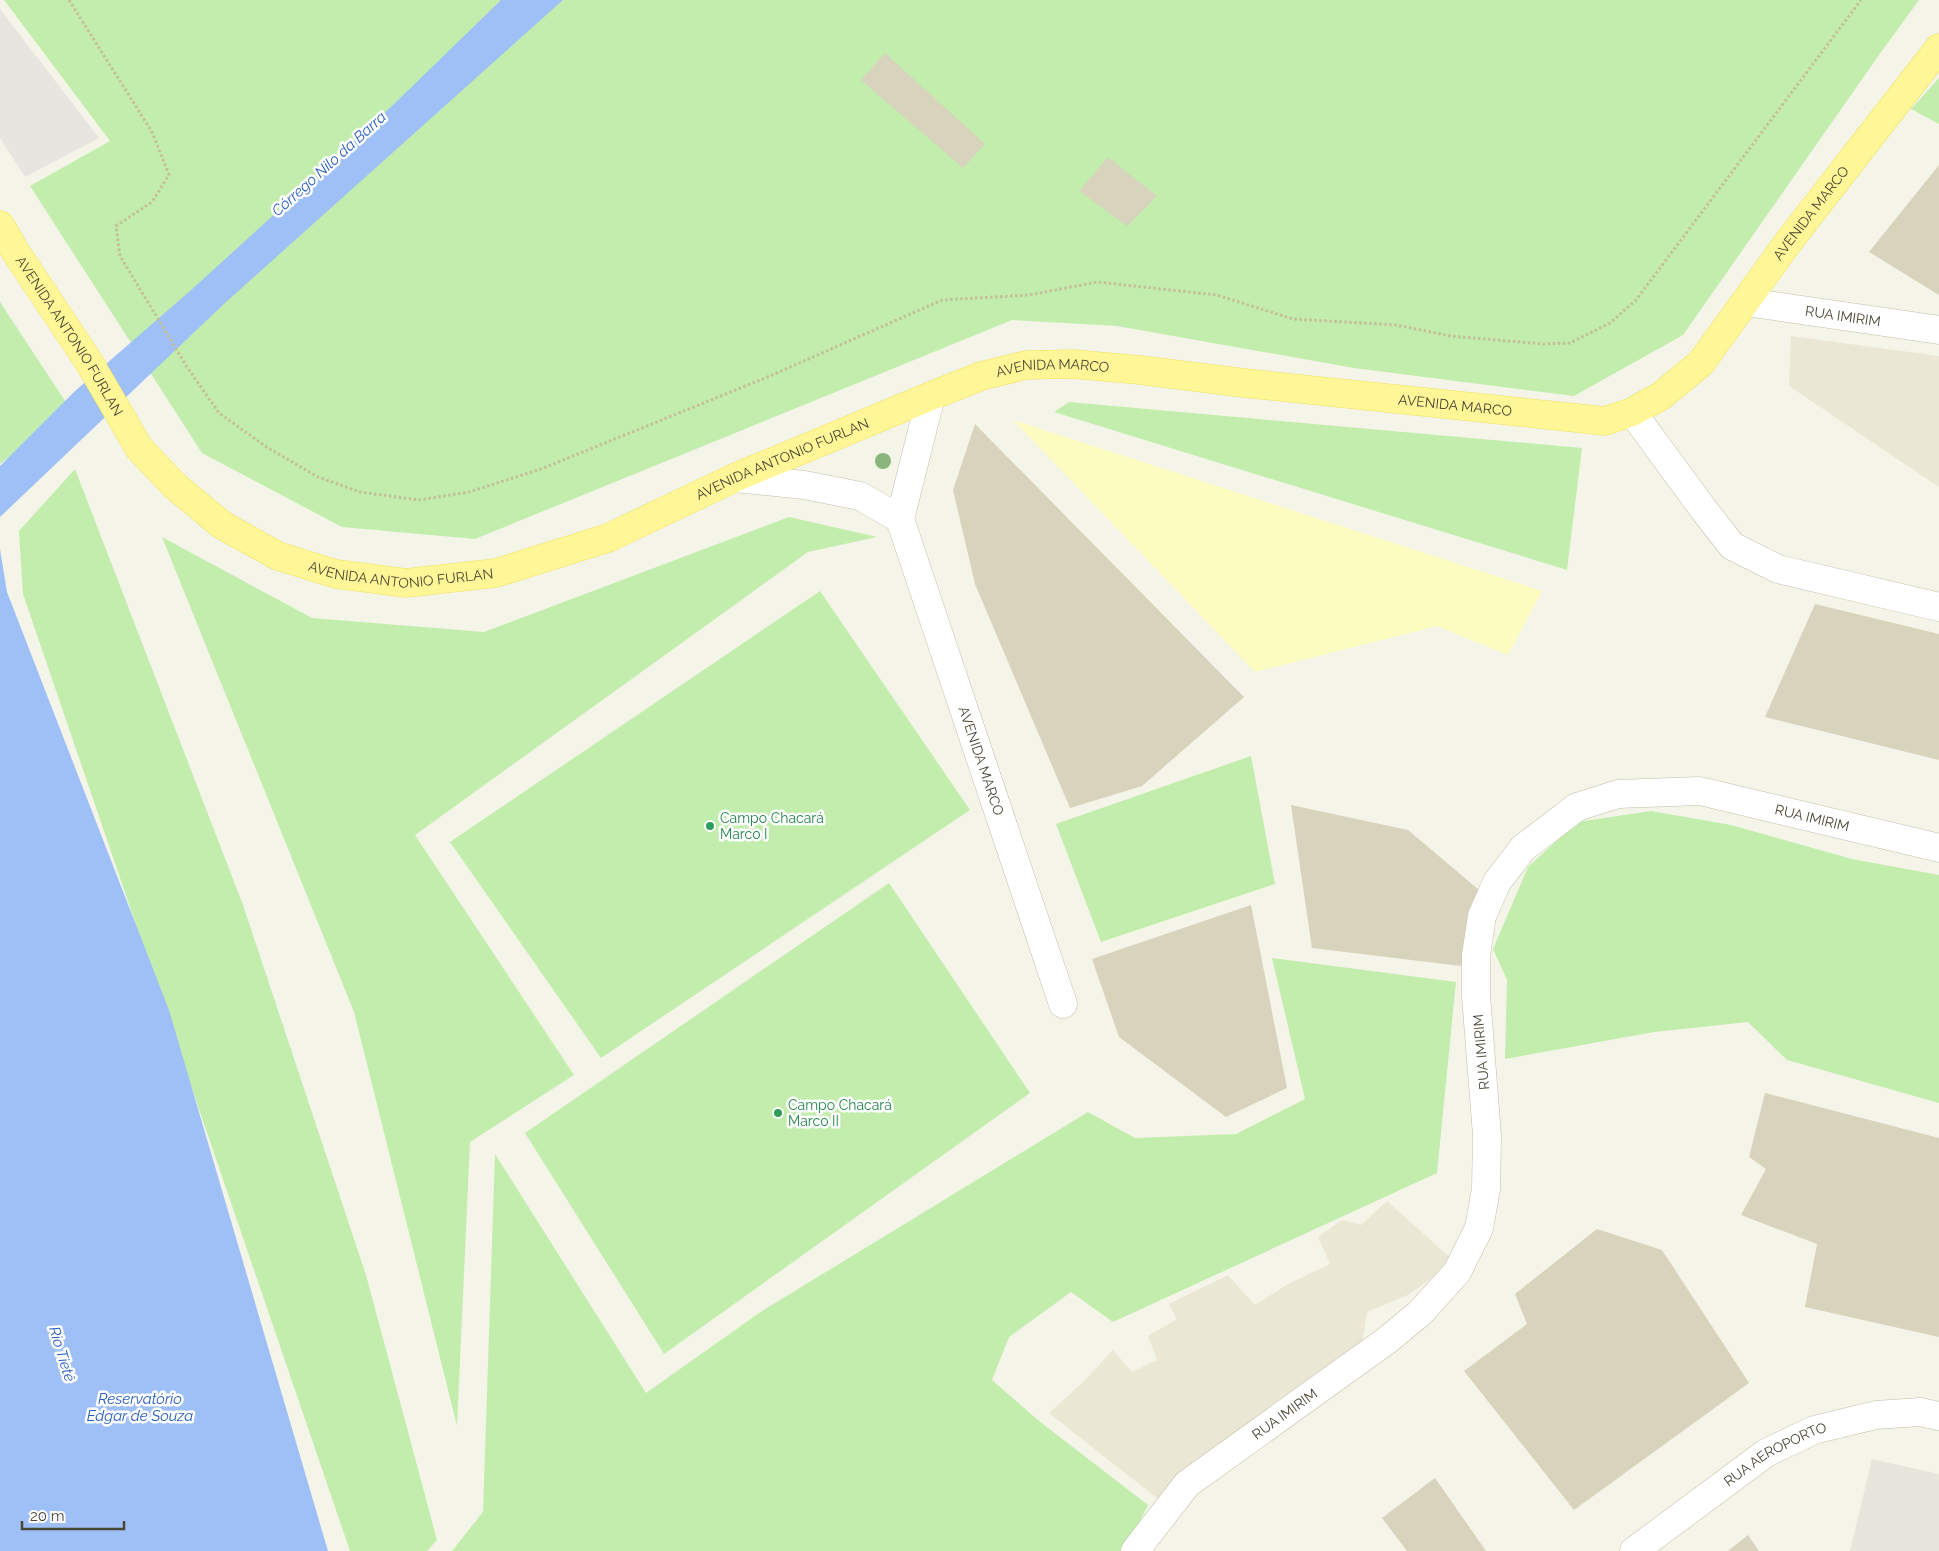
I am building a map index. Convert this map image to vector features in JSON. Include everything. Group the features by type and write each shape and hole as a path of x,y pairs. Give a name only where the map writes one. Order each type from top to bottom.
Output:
{"main road":[{"name":"AVENIDA MARCO","path":"931,396 981,376 1026,365 1074,364 1604,421 1632,412 1661,396 1701,363 1789,241 1939,48"},
{"name":"AVENIDA ANTONIO FURLAN","path":"0,225 89,362 139,448 175,486 222,525 278,556 336,574 406,583 496,573 608,538 734,478 931,396"}],"street":[{"name":"RUA IMIRIM","path":"1746,302 1939,330"},
{"path":"734,478 804,485 860,496 900,519 931,396"},
{"path":"1632,412 1732,546 1778,569 1939,607"},
{"name":"AVENIDA MARCO","path":"900,519 1063,1004"},
{"name":"RUA IMIRIM","path":"1135,1551 1187,1484 1386,1341 1420,1313 1457,1272 1479,1228 1486,1189 1487,1135 1476,996 1478,945 1482,916 1497,882 1523,848 1576,807 1618,794 1700,791 1939,848"},
{"name":"RUA AEROPORTO","path":"1634,1551 1766,1452 1814,1430 1876,1415 1920,1412 1939,1416"}],"path":[{"path":"69,0 152,132 169,175 152,202 116,226 120,256 178,351 219,413 268,448 318,477 360,492 419,500 469,492 541,469 770,376 942,300 1028,295 1097,282 1218,295 1293,319 1397,325 1450,336 1543,344 1570,343 1610,323 1636,300 1861,0"}],"shaded area":[{"path":"4,0 1919,0 1683,335 1574,396 1354,368 1117,326 1012,320 475,539 342,527 202,453 30,186 110,141"},
{"path":"0,9 99,138 25,177 0,138"},
{"path":"1939,78 1939,124 1911,109"},
{"path":"0,302 71,410 0,464"},
{"path":"1791,336 1939,356 1939,487 1789,386"},
{"path":"1069,402 1582,448 1567,570 1054,412"},
{"path":"75,469 243,905 366,1275 437,1540 427,1551 350,1551 23,594 19,531"},
{"path":"789,517 877,537 808,552 415,835 574,1075 470,1142 457,1426 354,1012 162,537 312,618 484,632"},
{"name":"Campo Chacará Marco I","path":"820,591 970,810 601,1058 450,842"},
{"path":"1251,756 1275,884 1101,942 1056,824"},
{"path":"1651,811 1731,825 1852,859 1939,875 1939,1103 1787,1060 1748,1022 1654,1032 1505,1059 1507,980 1493,949 1528,867 1577,822"},
{"name":"Campo Chacará Marco II","path":"889,883 1030,1093 664,1354 525,1133"},
{"path":"1272,958 1456,982 1437,1173 1113,1322 1071,1292 1009,1337 992,1380 1039,1421 1148,1505 1125,1551 452,1551 483,1512 495,1154 646,1393 762,1311 1088,1112 1135,1138 1236,1134 1305,1099"},
{"path":"1387,1201 1454,1261 1410,1294 1367,1312 1362,1344 1203,1460 1158,1499 1049,1413 1083,1382 1113,1350 1132,1372 1157,1360 1148,1336 1177,1319 1169,1304 1228,1275 1255,1305 1288,1284 1330,1264 1318,1237 1342,1220 1361,1225"},
{"path":"1872,1459 1939,1474 1939,1551 1850,1551"}],"sand":[{"path":"1013,420 1542,591 1508,655 1437,626 1255,672"}],"water":[{"path":"501,0 563,0 225,303 0,517 0,466 75,391 190,291 289,201 394,104"},
{"name":"Reservatório Edgar de Souza","path":"0,549 7,592 169,1010 328,1551 0,1551"}],"building":[{"path":"885,53 985,144 963,168 861,80"},
{"path":"1108,157 1157,196 1127,226 1079,191"},
{"path":"1939,165 1939,295 1869,252"},
{"path":"975,424 1244,697 1142,786 1070,808 975,584 953,490"},
{"path":"1815,604 1939,634 1939,760 1765,717"},
{"path":"1291,805 1408,830 1479,890 1461,966 1312,948"},
{"path":"1251,905 1287,1088 1226,1117 1119,1037 1092,959"},
{"path":"1765,1093 1939,1138 1939,1337 1805,1307 1817,1244 1741,1215 1766,1169 1749,1157"},
{"path":"1597,1229 1662,1250 1749,1383 1574,1510 1464,1371 1527,1324 1515,1294"},
{"path":"1435,1478 1486,1551 1407,1551 1382,1518"},
{"path":"1748,1535 1759,1551 1728,1551"}],"place":[{"name":"Campo Chacará Marco I","path":"710,826"},
{"name":"Campo Chacará Marco II","path":"778,1113"}],"water label":[{"name":"Córrego Nilo da Barra","path":"329,164"},
{"name":"Rio Tietê","path":"62,1354"}]}
